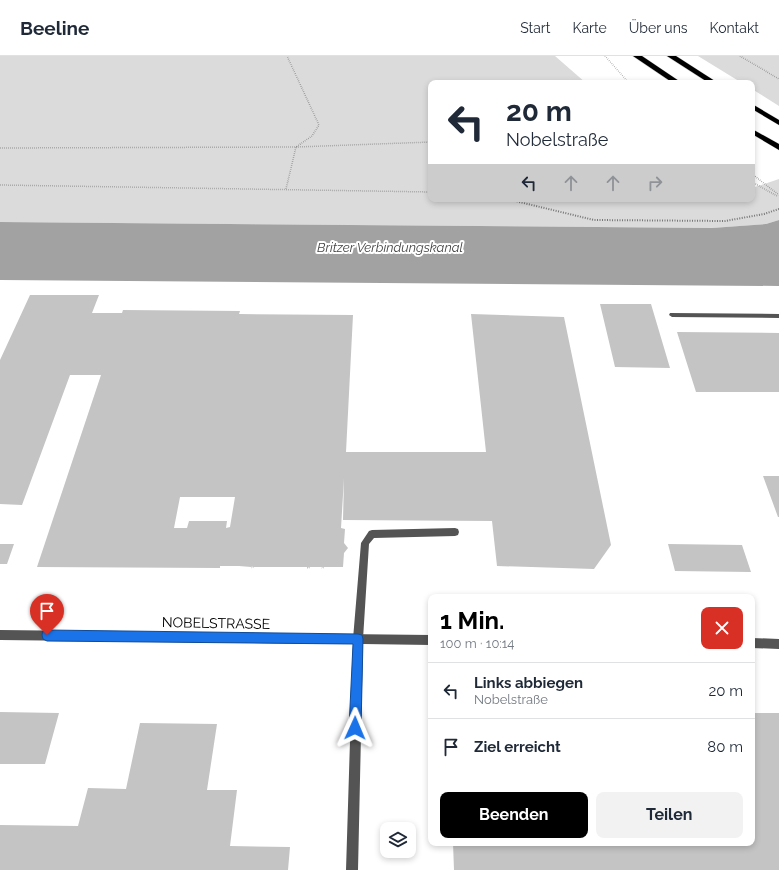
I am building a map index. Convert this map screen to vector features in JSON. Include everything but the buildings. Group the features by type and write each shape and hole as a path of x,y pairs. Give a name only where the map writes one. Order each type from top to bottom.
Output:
{"highway":[{"path":"637,56 673,80"},
{"path":"671,56 709,80"},
{"path":"755,108 779,123"},
{"path":"755,133 779,148"}],"street":[{"path":"672,315 779,316"},
{"path":"352,870 358,639 365,543 372,534 455,532"},
{"name":"NOBELSTRASSE","path":"0,635 428,640"},
{"path":"755,643 779,644"}],"path":[{"path":"286,189 296,147 312,136 319,125 287,56"},
{"path":"605,56 626,80"},
{"path":"740,56 779,80"},
{"path":"0,148 296,147 428,142"},
{"path":"755,176 779,196"},
{"path":"755,184 779,196"},
{"path":"0,185 428,192"},
{"path":"519,202 594,220 725,221 764,214 779,209"}],"shaded area":[{"path":"0,56 555,56 583,80 428,80 428,202 755,202 755,187 779,179 779,220 766,224 712,228 0,222"},
{"path":"698,56 779,56 779,106 755,91 755,80 737,80"}],"water":[{"name":"Britzer Verbindungskanal","path":"779,220 779,286 0,280 0,222 712,228 766,224"}],"route":[{"path":"47,635 358,639 355,728"}]}
